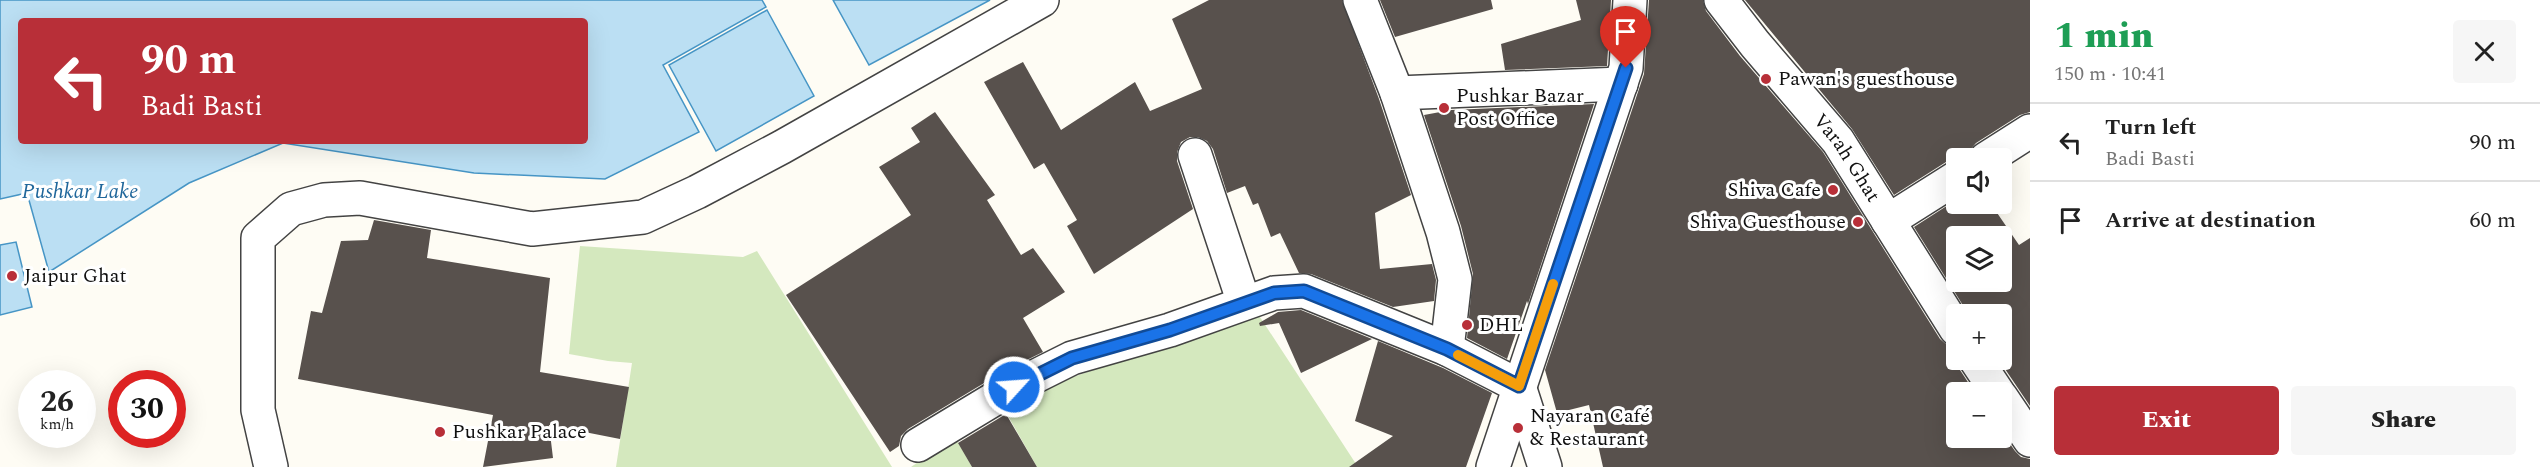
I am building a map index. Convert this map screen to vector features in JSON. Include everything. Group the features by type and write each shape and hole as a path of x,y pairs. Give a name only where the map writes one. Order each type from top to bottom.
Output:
{"street":[{"path":"271,467 258,410 258,238 291,209 324,200 360,198 532,229 643,217 697,192 782,147 1042,0"},
{"path":"1360,0 1397,93 1443,232 1455,279 1447,349"},
{"path":"1493,467 1626,68 1630,0"},
{"name":"Varah Ghat","path":"1721,0 1755,44 1838,141 1946,313"},
{"path":"1397,93 1621,84"},
{"path":"2003,148 2030,131"},
{"path":"1195,155 1244,303"},
{"path":"1888,221 1946,184"},
{"path":"918,445 1014,387 1072,358 1170,330 1274,293 1304,291 1447,349 1519,386 1545,467"},
{"path":"2012,413 2030,440"}],"green space":[{"path":"580,246 743,257 757,251 892,467 616,467 632,363 569,354"},
{"path":"1258,314 1358,467 1037,467 1004,409 1067,379"},
{"path":"955,437 972,467 911,467"}],"water":[{"name":"Pushkar Lake","path":"0,0 762,0 766,7 663,65 699,132 605,179 474,173 289,144 588,144 588,18 18,18 18,144 281,144 189,183 49,272 27,193 0,199"},
{"path":"833,0 990,0 869,65"},
{"path":"767,10 814,96 716,151 669,65"},
{"name":"Jaipur Ghat","path":"16,242 32,307 0,315 0,245"}],"building":[{"path":"1209,0 1342,0 1379,99 1411,195 1375,213 1380,269 1432,264 1436,280 1434,301 1393,307 1311,274 1299,273 1280,233 1271,237 1258,203 1253,205 1245,186 1227,193 1213,149 1207,141 1198,137 1190,137 1181,142 1177,152 1177,161 1193,209 1094,274 1067,226 1077,220 1044,163 1034,169 984,82 1023,62 1061,130 1135,82 1150,111 1202,89 1172,19"},
{"path":"1380,0 1491,0 1493,9 1395,37"},
{"path":"1576,0 1611,0 1607,66 1505,70 1501,44 1581,20"},
{"path":"1649,0 1703,0 1706,11 1740,56 1823,152 1940,339 1946,344 1946,370 1960,370 1968,382 1946,382 1946,448 2012,447 2021,457 2030,459 2030,467 1603,467 1589,405 1557,413 1545,370 1644,74"},
{"path":"1745,0 2030,0 2030,112 2020,115 1972,148 1946,148 1946,162 1894,195 1852,129"},
{"path":"1594,104 1528,304 1527,301 1507,359 1467,338 1473,274 1461,226 1424,115 1451,110"},
{"path":"935,112 995,195 987,200 1021,255 1033,248 1065,292 1023,318 1043,352 1004,371 908,429 901,436 899,446 890,452 786,295 911,215 879,167 920,142 911,128"},
{"path":"1946,206 1946,214 1998,214 2006,226 1946,226 1946,278 1914,227"},
{"path":"374,220 431,230 427,258 550,278 540,372 629,387 620,439 549,425 553,458 483,467 493,415 298,379 311,311 322,313 341,241 368,240"},
{"path":"2012,235 2019,245 2030,238 2030,406 2006,370 2012,370 2012,304 1962,304 1955,292 2012,292"},
{"path":"1301,310 1372,339 1301,373 1279,323 1260,326 1259,323 1278,312"},
{"path":"1378,341 1443,368 1492,393 1466,467 1349,467 1393,436 1355,421"},
{"path":"1006,414 1037,467 972,467 958,443"}],"slow traffic":[{"path":"1458,355 1519,386 1553,284"}],"place":[{"name":"Pawan's guesthouse","path":"1766,79"},
{"name":"Pushkar Bazar Post Office","path":"1444,108"},
{"name":"Shiva Cafe","path":"1833,190"},
{"name":"Shiva Guesthouse","path":"1858,222"},
{"name":"Jaipur Ghat","path":"12,276"},
{"name":"DHL","path":"1467,325"},
{"name":"Nayaran Café & Restaurant","path":"1518,428"},
{"name":"Pushkar Palace","path":"440,432"}],"route":[{"path":"1014,387 1072,358 1170,330 1274,293 1304,291 1447,349 1519,386 1626,68"}]}
